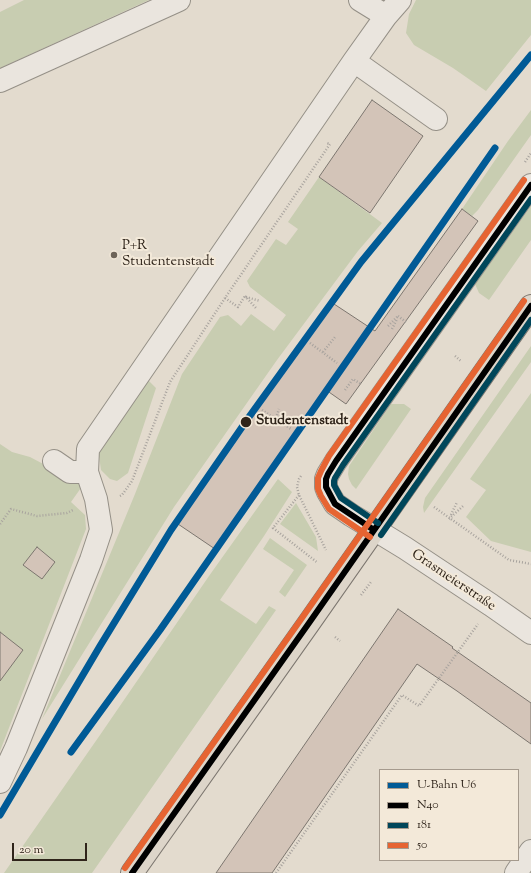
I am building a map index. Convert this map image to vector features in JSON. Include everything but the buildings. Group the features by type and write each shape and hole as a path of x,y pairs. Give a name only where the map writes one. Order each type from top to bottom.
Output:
{"main road":[{"path":"132,873 531,306"}],"street":[{"path":"0,80 179,0"},
{"path":"360,0 386,16"},
{"path":"0,782 16,748 91,560 101,530 96,499 87,472 88,449 354,61 386,16 400,0"},
{"path":"354,61 436,119"},
{"name":"Grasmeierstraße","path":"531,185 357,430 336,461 326,480 326,487 335,504 491,605 531,633"},
{"path":"54,461 70,472 87,472"},
{"path":"516,873 531,851"}],"path":[{"path":"0,524 11,509 37,516 67,513 96,499 122,495 132,481 170,382 225,298 330,144 307,129"},
{"path":"225,298 238,307 245,296"},
{"path":"245,296 260,302"},
{"path":"245,296 256,308"},
{"path":"388,326 398,316 392,329"},
{"path":"323,352 335,337"},
{"path":"310,343 337,363"},
{"path":"455,356 461,361"},
{"path":"345,390 353,379 364,387"},
{"path":"276,419 279,409"},
{"path":"262,410 291,429"},
{"path":"276,419 285,413"},
{"path":"299,495 273,528 318,563"},
{"path":"449,518 457,502"},
{"path":"449,518 463,506"},
{"path":"434,507 508,560 531,564"},
{"path":"361,595 370,582"},
{"path":"276,873 402,695 419,706 491,605"},
{"path":"335,637 340,641"}],"green space":[{"path":"24,0 149,0 0,68 0,12"},
{"path":"416,0 531,0 531,35 486,91 453,68 414,45 406,33 409,14"},
{"path":"531,110 531,135 478,210 472,216 462,209"},
{"path":"319,177 382,223 358,251 277,360 174,507 42,719 135,494 182,374 220,317 228,315 241,326 251,314 274,331 286,315 250,287 247,281 276,239 286,245 298,229 288,222"},
{"path":"531,206 531,240 489,300 479,293 475,284"},
{"path":"531,346 531,362 424,513 423,507 425,498"},
{"path":"149,381 156,388 128,473 117,481 110,479 101,470 97,442 141,382"},
{"path":"531,393 531,552 491,541 466,517 486,490 470,479"},
{"path":"391,404 404,404 411,409 356,489 349,479 349,466"},
{"path":"0,444 12,452 30,457 83,485 71,502 85,515 86,529 0,751"},
{"path":"278,479 292,492 220,600 256,624 269,606 276,610 92,873 4,873 209,576"},
{"path":"296,503 316,537 318,551 280,524"},
{"path":"270,538 307,565 285,597 279,592 294,570 263,549"}],"metro line":[{"name":"U6","path":"0,815 100,646 171,530 249,417 361,262 531,55"},
{"name":"U6","path":"71,752 160,630 495,148"}],"transit line":[{"name":"50","path":"370,537 329,509 318,489 318,478 321,471 329,456 524,180"},
{"name":"N40","path":"374,530 335,504 326,487 326,479 328,474 531,185"},
{"name":"181","path":"378,523 341,498 334,485 335,478 531,199"},
{"name":"50","path":"125,868 524,301"},
{"name":"N40","path":"132,873 531,306"},
{"name":"181","path":"381,535 531,320"}],"place":[{"name":"P+R Studentenstadt","path":"114,255"},
{"name":"Studentenstadt","path":"246,422"}]}
